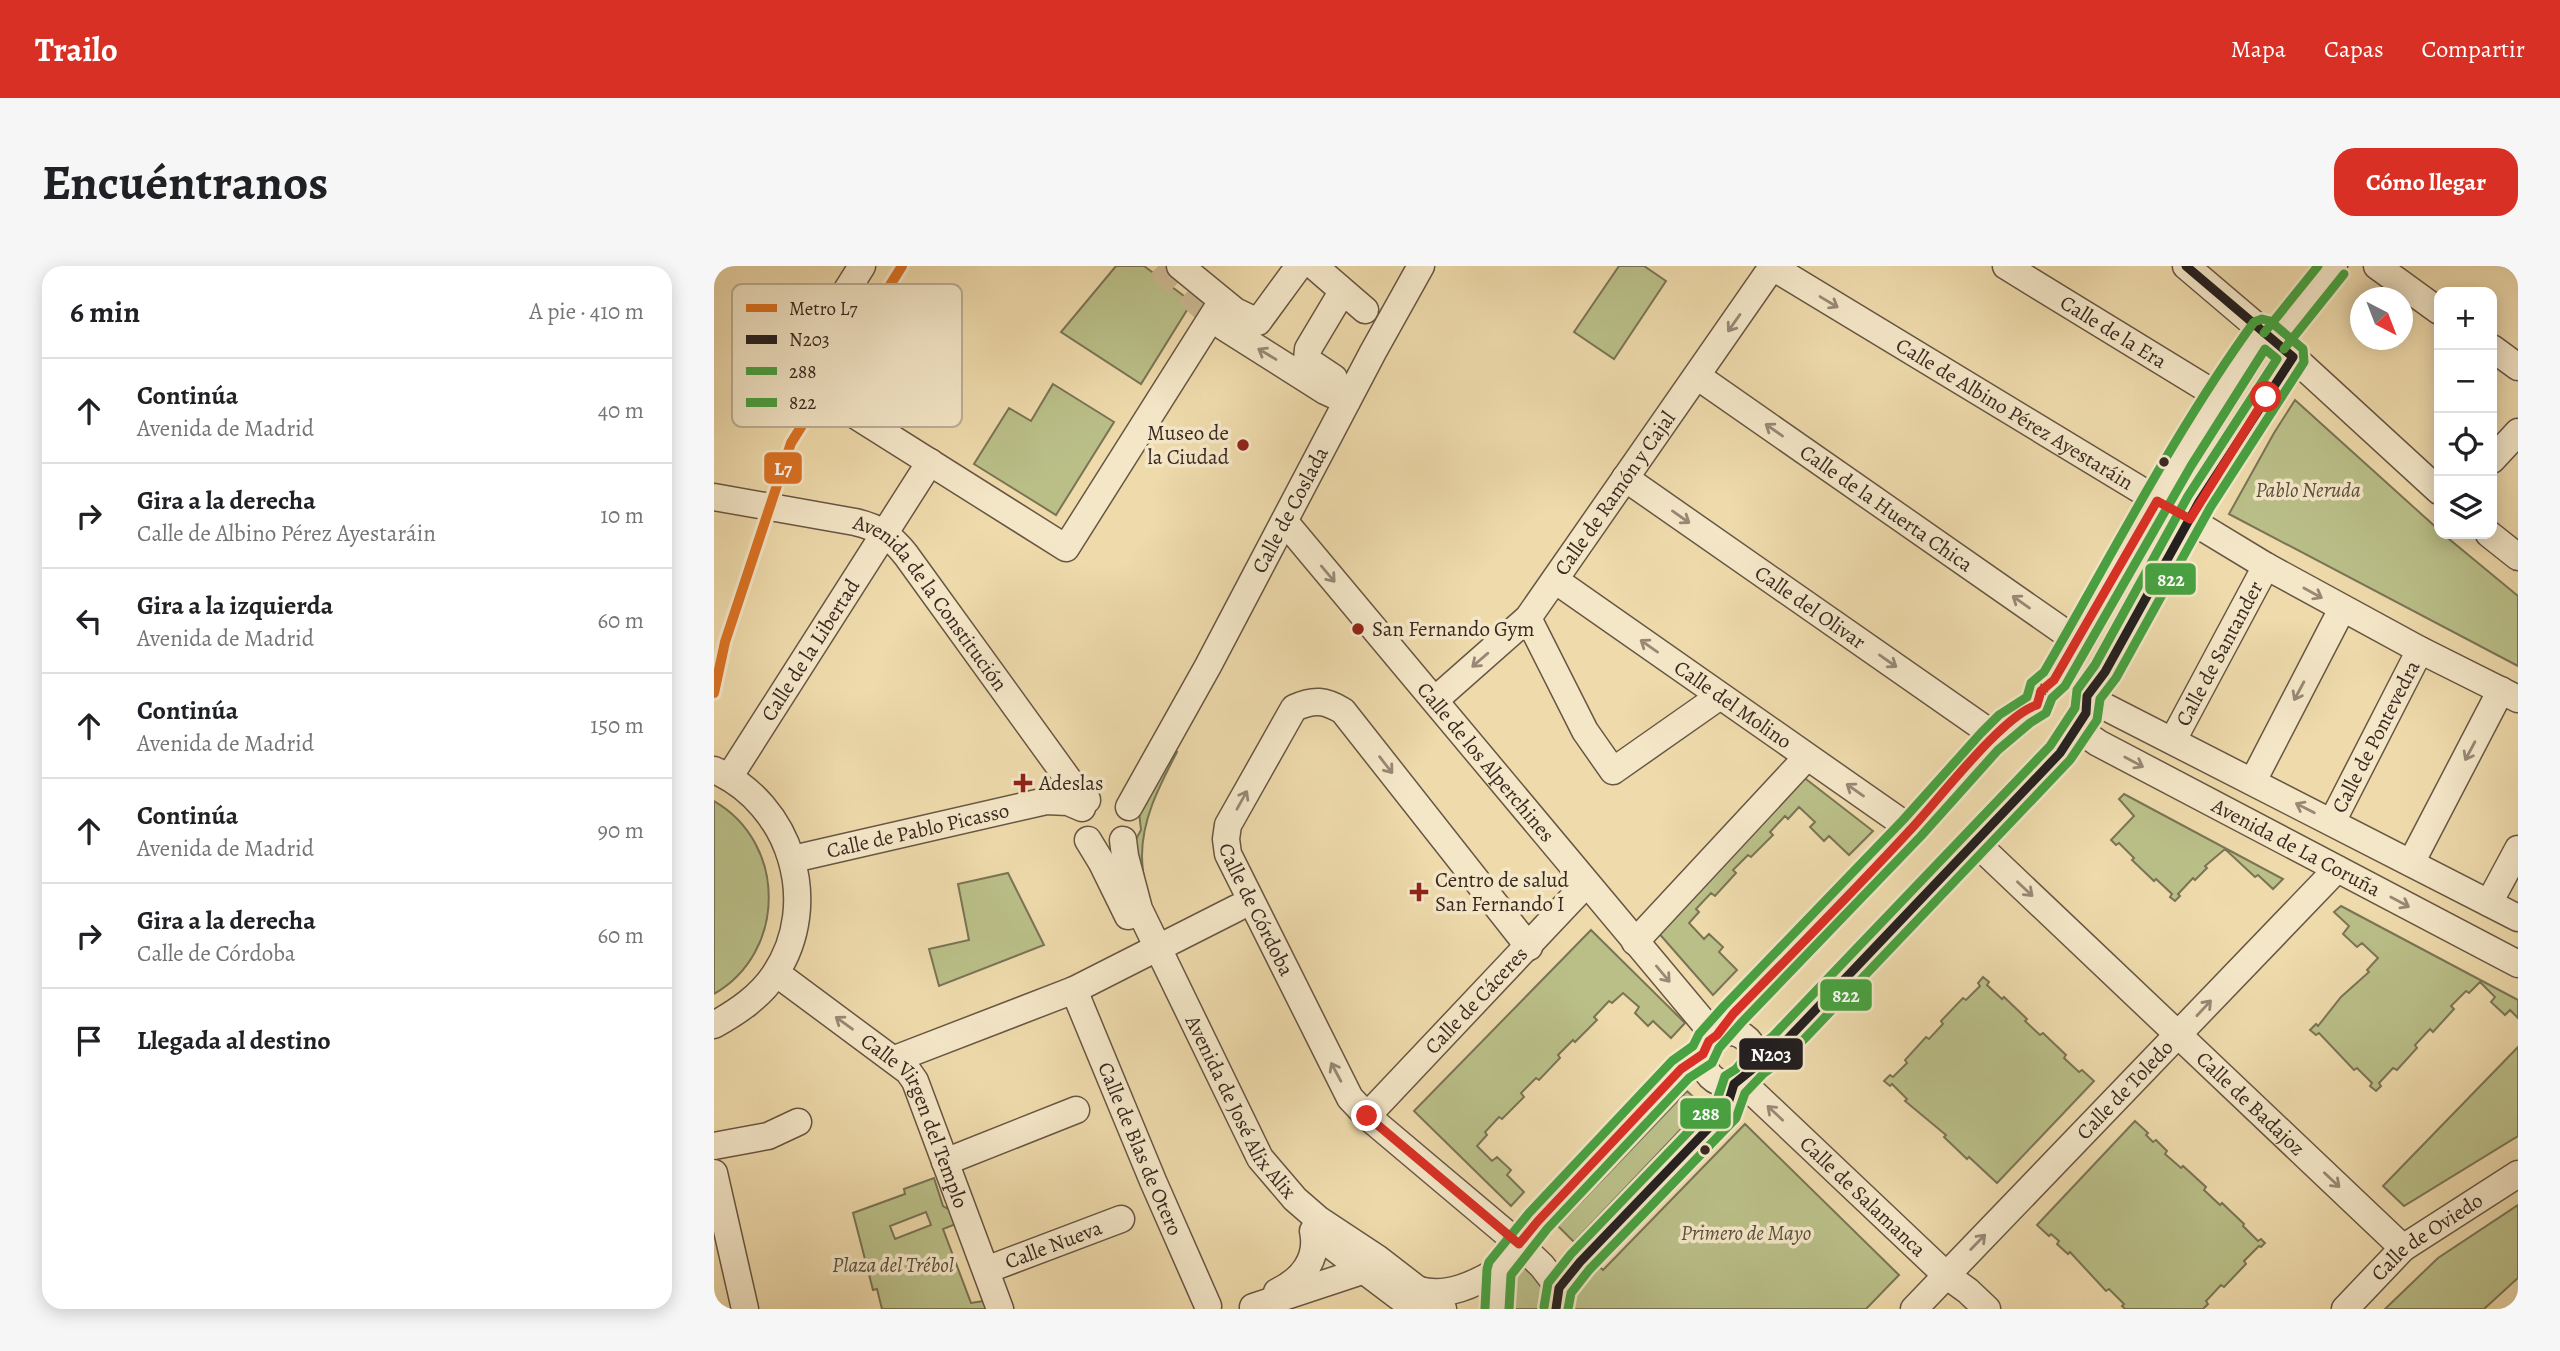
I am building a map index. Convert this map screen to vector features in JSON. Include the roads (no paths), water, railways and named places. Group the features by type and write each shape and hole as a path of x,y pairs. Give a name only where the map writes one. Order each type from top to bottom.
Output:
{"street":[{"path":"851,284 862,266"},
{"path":"1180,266 1235,311 1258,322 1299,266"},
{"path":"1314,266 1365,310"},
{"name":"Calle de Coslada","path":"1123,840 1132,824 1102,802 1158,754 1421,266"},
{"name":"Calle de Ramón y Cajal","path":"1435,700 1528,618 1772,266"},
{"name":"Calle de Albino Pérez Ayestaráin","path":"1772,266 2266,566 2420,650 2510,694"},
{"name":"Calle de la Era","path":"2006,266 2220,397"},
{"path":"2186,266 2277,343 2434,486"},
{"path":"2074,728 2053,729 2045,723 2037,705 2041,691 2054,680 2220,397 2277,343 2334,266"},
{"path":"2377,266 2434,307"},
{"path":"1339,297 1308,349 1307,360 1350,395"},
{"path":"874,427 1066,548 1222,301"},
{"path":"1224,327 1325,391 1350,395"},
{"path":"2088,697 2105,672 2190,519 2277,343"},
{"path":"2495,350 2518,367"},
{"name":"Calle de la Huerta Chica","path":"1697,376 2077,641"},
{"path":"2497,455 2518,432"},
{"name":"Calle de la Libertad","path":"725,769 930,462"},
{"name":"Calle del Olivar","path":"1625,478 1995,736"},
{"name":"Avenida de la Constitución","path":"714,498 855,522 885,533 906,555 1071,783 1102,802"},
{"name":"Calle de los Alperchines","path":"1285,522 1635,942 1711,1042"},
{"path":"2496,539 2518,557"},
{"name":"Calle de Santander","path":"2173,740 2266,566"},
{"name":"Calle del Molino","path":"1555,580 1911,830"},
{"path":"2253,781 2342,609"},
{"path":"1528,618 1585,732 1613,771 1720,695"},
{"name":"Calle de Pontevedra","path":"2332,822 2420,650"},
{"path":"1711,1042 1705,1066 1712,1076 1721,1082 1743,1077 1782,1046 2060,753 2074,728 2086,717 2089,708 2088,697 2075,682 2054,680"},
{"path":"2411,863 2510,694"},
{"name":"Avenida de La Coruña","path":"2088,697 2518,918"},
{"name":"Calle de Córdoba","path":"1529,947 1343,711 1324,701 1305,703 1294,708 1228,825 1228,853 1350,1098 1367,1116 1542,1266 1558,1298"},
{"path":"1251,1308 1362,1271 1380,1272 1413,1293 1457,1290 1474,1285 1499,1270 1538,1221 1911,830 1995,736 2026,708 2037,705"},
{"name":"Avenida de La Coruña","path":"2074,728 2518,964"},
{"path":"1635,942 1807,757"},
{"path":"714,1025 743,1008 776,973 787,952 796,921 798,890 793,859 783,834 768,811 750,792 729,777 725,769"},
{"name":"Calle de Pablo Picasso","path":"793,859 1046,801 1102,802"},
{"name":"Avenida de José Alix Alix","path":"1102,802 1079,825 1152,951 1260,1158 1295,1199 1318,1219 1413,1293 1443,1309"},
{"path":"1088,840 1105,847 1123,840"},
{"name":"Avenida de José Alix Alix","path":"1123,840 1125,856 1152,951 1217,1098 1252,1163 1313,1231 1362,1271"},
{"name":"Calle de Badajoz","path":"1975,842 2403,1248"},
{"path":"2489,903 2518,849"},
{"name":"Calle de Toledo","path":"1914,1309 2337,869"},
{"name":"Calle de Cáceres","path":"1367,1116 1586,884"},
{"path":"895,1059 1074,990 1237,908"},
{"name":"Calle Virgen del Templo","path":"776,973 908,1071 915,1082 1000,1309"},
{"name":"Calle de Blas de Otero","path":"1074,990 1208,1306"},
{"path":"1558,1298 1580,1262 1726,1110 1743,1077 1753,1049 1743,1036 1733,1032 1711,1042"},
{"name":"Calle de Salamanca","path":"1743,1077 1946,1275 1987,1309"},
{"path":"945,1161 1118,1094"},
{"path":"714,1146 768,1136 798,1122"},
{"path":"714,1173 745,1309"},
{"name":"Calle de Oviedo","path":"2344,1309 2403,1248 2518,1174"},
{"name":"Calle Nueva","path":"986,1270 1163,1203"},
{"path":"1251,1308 1289,1287 1302,1276 1312,1260 1316,1244 1313,1231"},
{"path":"1497,1309 1499,1270"}],"tunnel":[{"path":"1158,266 1224,327"}],"metro line":[{"name":"L7","path":"891,284 902,266"},
{"name":"L7","path":"714,693 725,642 791,443 801,427"}],"place":[{"name":"Museo de la Ciudad","path":"1243,445"},
{"name":"San Fernando Gym","path":"1358,629"},
{"name":"Adeslas","path":"1023,783"},
{"name":"Centro de salud San Fernando I","path":"1419,892"}],"park label":[{"name":"Pablo Neruda","path":"2308,490"},
{"name":"Primero de Mayo","path":"1746,1233"},
{"name":"Plaza del Trébol","path":"893,1265"}]}
